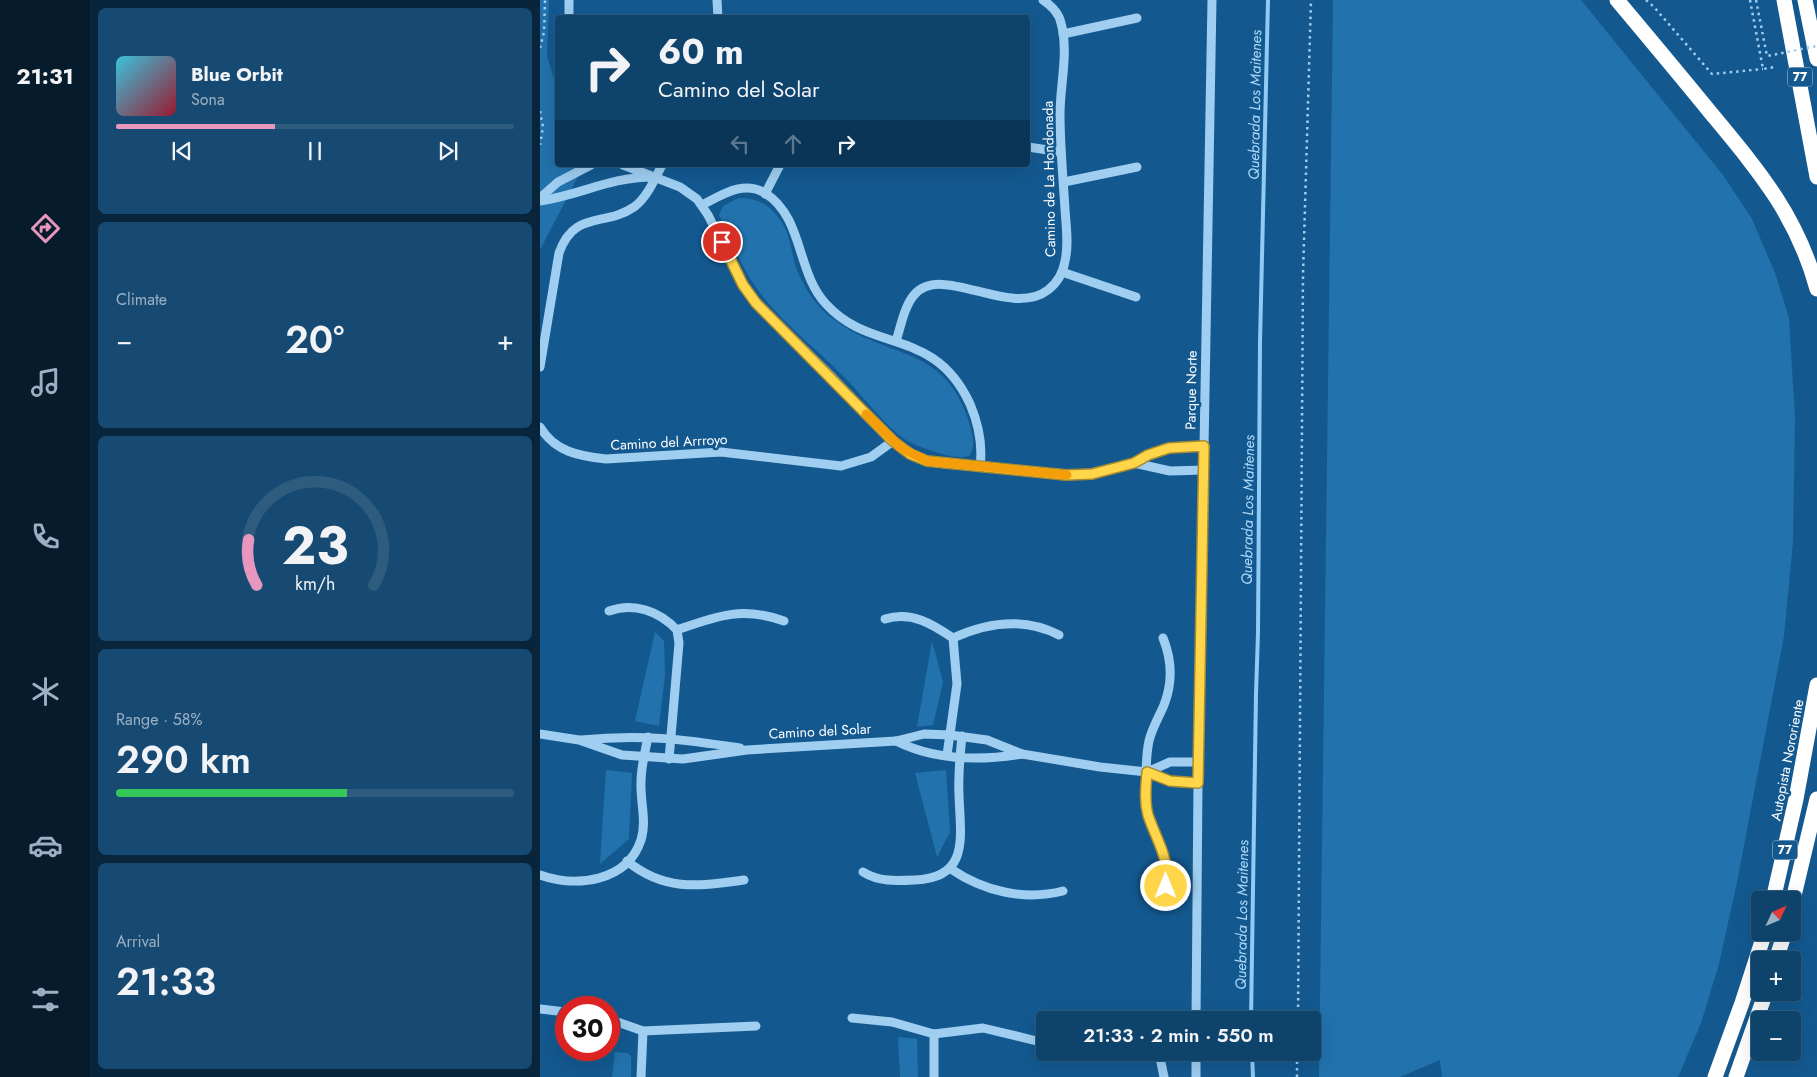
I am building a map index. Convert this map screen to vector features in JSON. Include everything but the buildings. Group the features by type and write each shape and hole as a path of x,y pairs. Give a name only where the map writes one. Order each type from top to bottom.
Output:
{"highway":[{"path":"1617,0 1764,178 1803,244 1817,289"},
{"name":"77","path":"1784,0 1817,177"},
{"name":"77","path":"1805,0 1817,59"},
{"name":"Autopista Nororiente","path":"1775,891 1796,799 1817,685"},
{"name":"77","path":"1795,891 1817,799"},
{"path":"1715,1077 1762,941"},
{"path":"1736,1077 1763,1001"}],"street":[{"path":"569,0 569,15"},
{"path":"717,0 718,15"},
{"name":"Camino de La Hondonada","path":"896,341 910,302 925,287 953,286 1022,299 1047,290 1062,272 1067,249 1061,152 1060,88 1063,34 1059,16 1044,0"},
{"name":"Parque Norte","path":"1196,1011 1198,762 1212,0"},
{"path":"1063,34 1137,18"},
{"path":"1030,147 1061,152"},
{"path":"540,199 562,179 586,167"},
{"path":"630,167 680,187 702,205 743,285 756,303 893,441 910,454 927,461 1066,475 1092,474 1134,463 1160,450 1204,446"},
{"path":"540,367 558,252 566,236 584,222 634,207 643,198 661,167"},
{"path":"765,194 779,167"},
{"path":"1064,182 1137,167"},
{"path":"540,199 560,197 610,181 656,176"},
{"path":"702,205 740,188 751,188 765,194 783,212 792,226 807,275 824,303 848,323 896,341 936,360 960,386 980,432 982,452 980,467"},
{"path":"1062,272 1136,297"},
{"name":"Camino del Arrroyo","path":"540,427 548,438 561,449 588,457 606,459 721,452 841,466 871,457 893,441"},
{"path":"1134,463 1170,471 1204,470"},
{"path":"609,611 624,607 639,608 664,618 676,630 678,644 669,759"},
{"path":"676,630 711,617 734,612 761,614 784,621"},
{"path":"885,619 904,616 917,618 953,638"},
{"path":"953,638 982,627 1012,622 1033,625 1059,635"},
{"path":"947,755 957,684 953,638"},
{"path":"1162,898 1166,886 1166,865 1163,848 1146,806 1151,734 1168,695 1170,683 1170,660 1163,638"},
{"name":"Camino del Solar","path":"540,734 579,740 612,752 644,758 669,759 692,759 746,750 896,741 924,734 950,735 987,740 1022,754 1100,767 1147,772 1170,781 1198,783"},
{"name":"Camino del Solar","path":"579,740 619,736 672,737 746,750"},
{"path":"862,872 876,878 893,881 926,880 951,869 959,851 961,836 960,757 962,736"},
{"path":"540,875 561,881 588,881 608,875 628,861 641,840 643,830 641,781 648,737"},
{"name":"Camino del Solar","path":"896,741 923,752 960,757 989,758 1022,754"},
{"name":"Camino del Solar","path":"1147,772 1170,762 1198,762"},
{"path":"628,861 644,874 665,883 701,885 744,880"},
{"path":"951,869 973,882 1003,892 1042,895 1063,891"},
{"path":"540,1009 555,1011"},
{"path":"852,1018 892,1022 934,1034 983,1028 1036,1041"},
{"path":"620,1023 643,1031 756,1026"},
{"path":"641,1077 643,1031"},
{"path":"934,1034 934,1077"},
{"path":"1161,1061 1164,1077"},
{"path":"1196,1061 1196,1077"}],"path":[{"path":"540,48 544,32 545,0"},
{"path":"1298,1011 1303,285 1311,0"},
{"path":"1646,0 1712,74 1776,67"},
{"path":"1750,0 1763,69"},
{"path":"1756,0 1767,56 1817,46"},
{"path":"540,111 543,127 540,145"},
{"path":"1297,1077 1298,1061"}],"shaded area":[{"path":"540,0 549,0 547,56 555,82 555,167 583,167 540,250"},
{"path":"1333,0 1581,0 1723,175 1752,219 1775,273 1789,318 1795,418 1793,542 1784,636 1737,882 1719,964 1701,1023 1678,1077 1442,1077 1440,1060 1400,1077 1319,1077 1319,1061 1321,1061 1320,1011"},
{"path":"739,198 755,200 769,207 784,225 800,277 818,305 829,316 856,333 931,366 946,379 959,397 969,422 973,443 970,455 956,457 945,455 924,448 900,436 884,422 849,382 773,308 757,289 744,269 719,215 723,206"},
{"path":"655,632 664,641 665,675 659,726 635,721"},
{"path":"932,641 943,682 933,725 917,727"},
{"path":"606,770 632,773 629,839 600,864"},
{"path":"946,770 950,832 937,857 915,773"},
{"path":"898,1037 917,1039 918,1077 900,1077"},
{"path":"620,1052 627,1053 631,1056 631,1077 612,1077 614,1061 620,1061"}],"waterway":[{"name":"Quebrada Los Maitenes","path":"1251,1011 1258,633 1260,342 1268,0"},
{"name":"Quebrada Los Maitenes","path":"1252,1061 1253,1077"}],"slow traffic":[{"path":"866,414 901,448 927,461 1015,472 1067,475"}],"route":[{"path":"722,242 743,285 756,303 833,378 893,441 910,454 919,458 945,464 1051,475 1092,474 1134,463 1160,450 1204,446 1198,783 1170,781 1147,772 1146,806 1148,815 1160,838 1165,856 1166,886"}]}
